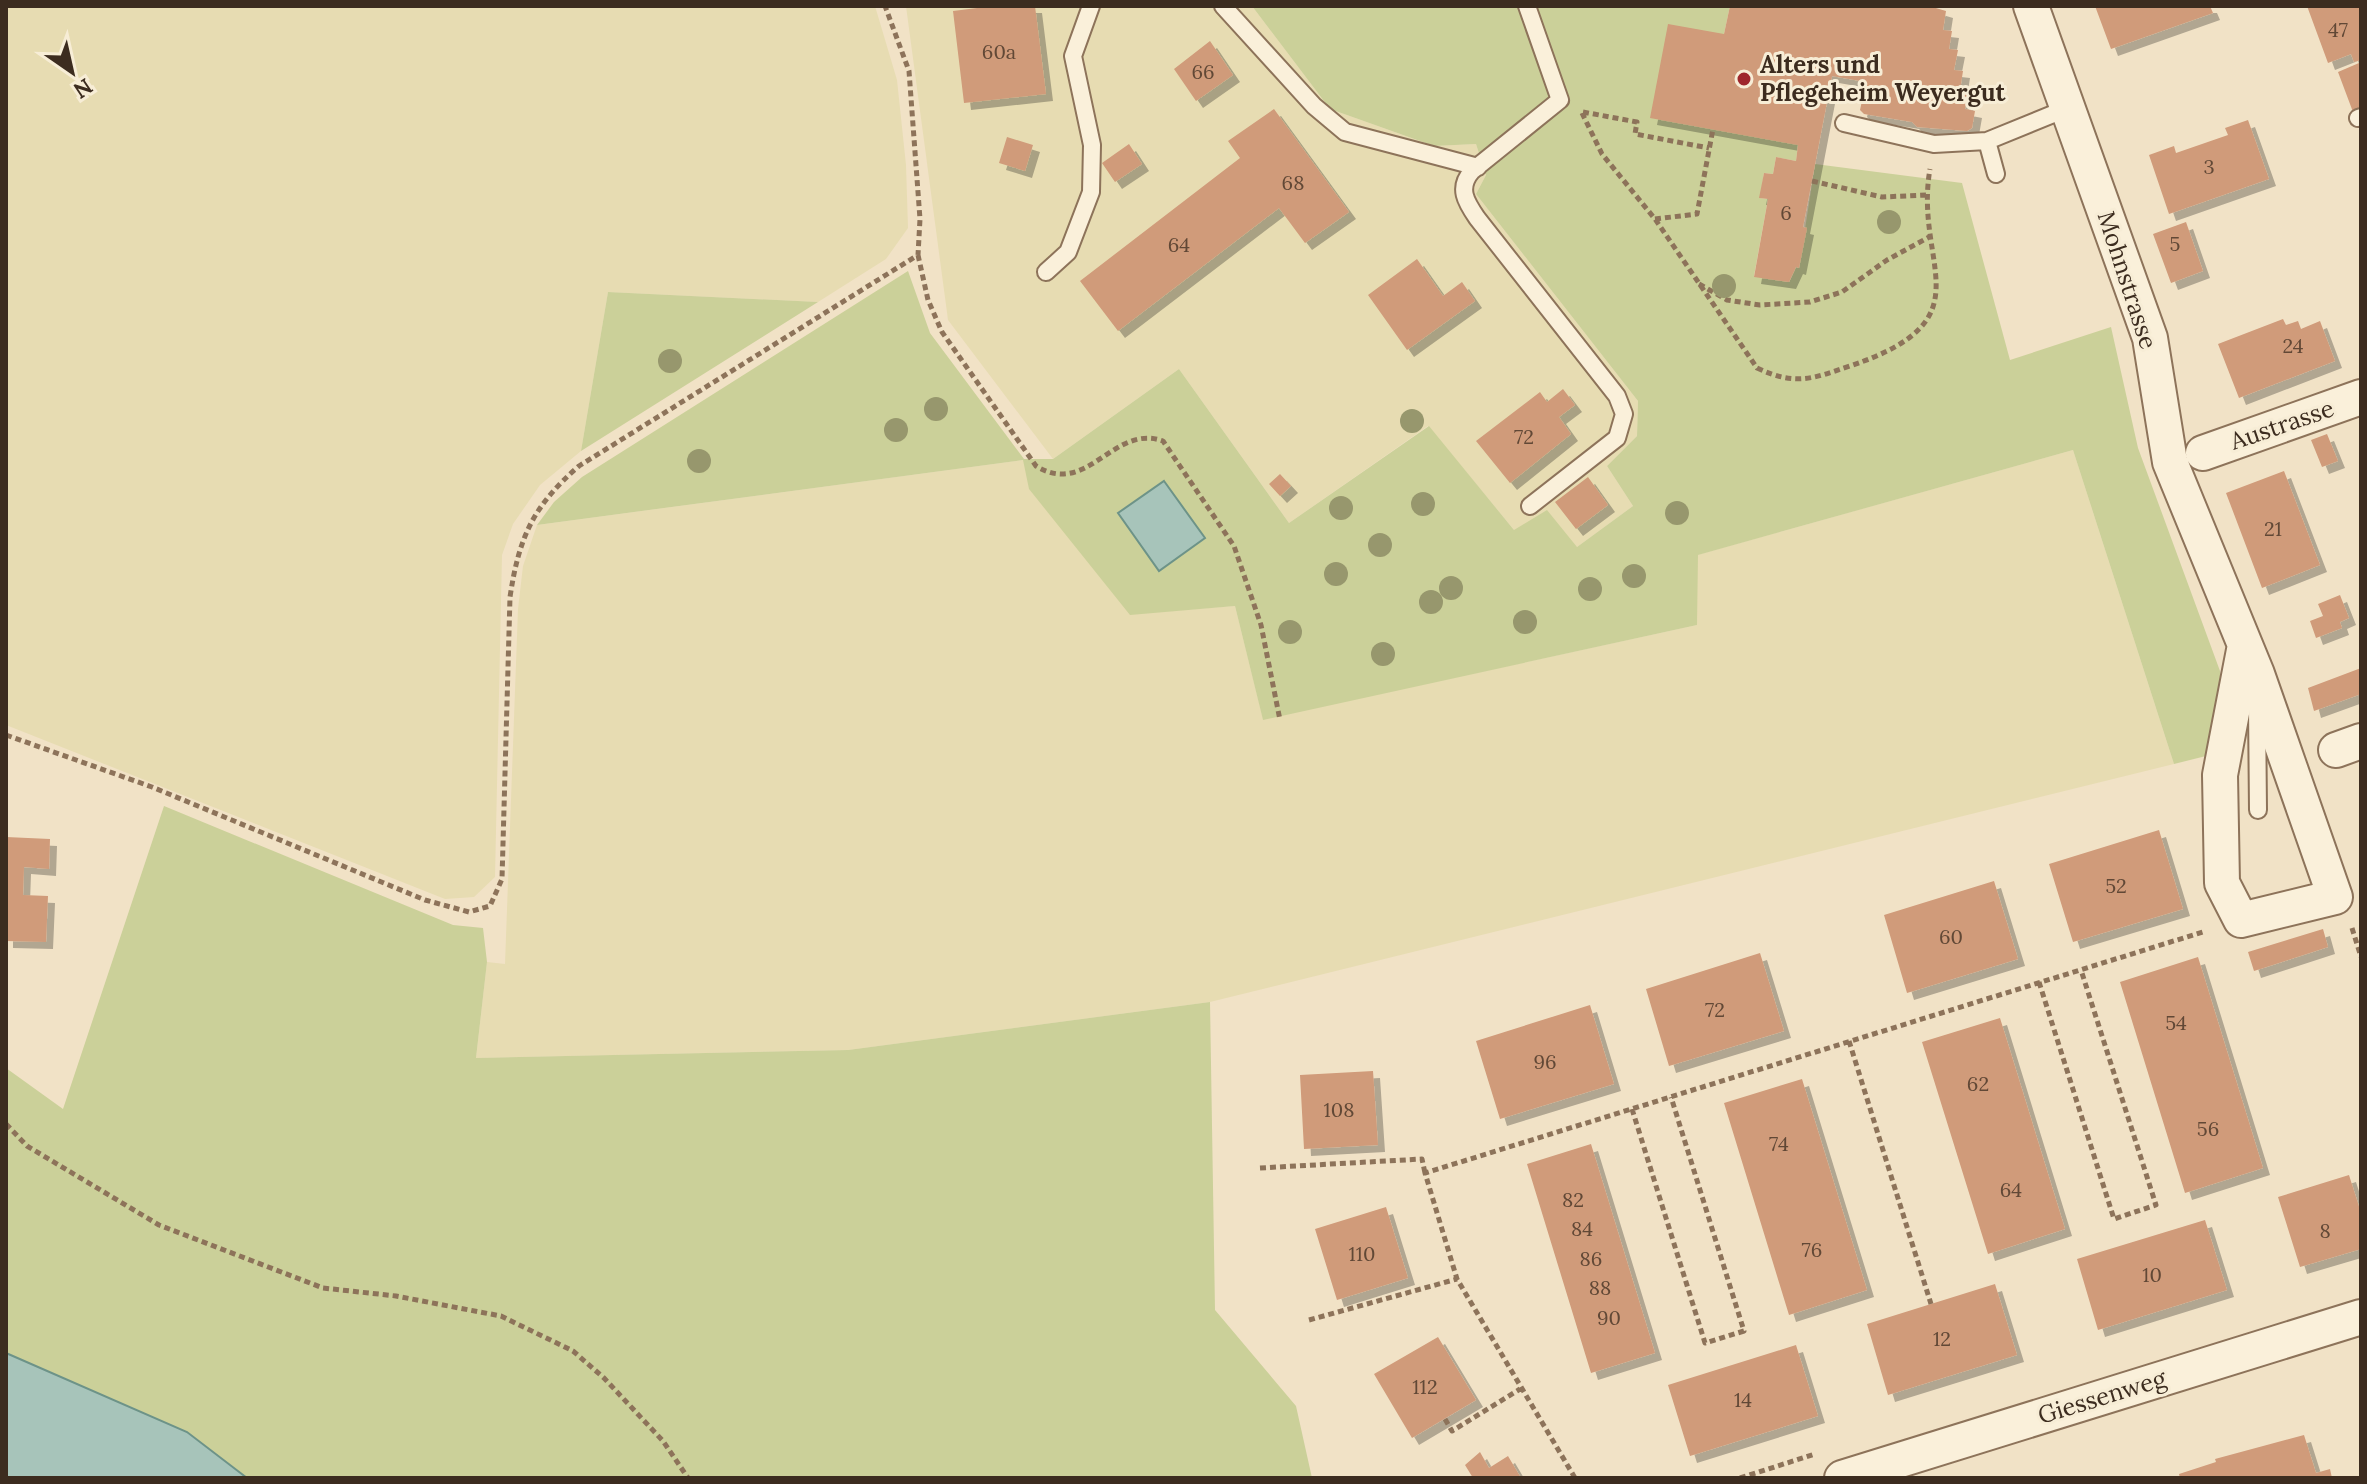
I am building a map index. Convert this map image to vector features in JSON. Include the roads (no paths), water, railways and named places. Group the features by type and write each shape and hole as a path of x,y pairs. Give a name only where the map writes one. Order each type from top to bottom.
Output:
{"street":[{"name":"Mohnstrasse","path":"2031,6 2150,338 2170,462 2251,660 2335,897 2241,920 2222,883 2220,775 2251,660"},
{"name":"Austrasse","path":"2203,453 2361,397"},
{"name":"Giessenweg","path":"1842,1478 2361,1317"}],"lane":[{"path":"1046,272 1068,252 1091,192 1092,145 1073,56 1091,6"},
{"path":"1223,6 1337,127 1361,139 1478,167"},
{"path":"1527,6 1560,100 1478,167 1463,186 1469,205 1617,396 1624,414 1617,438 1530,506"},
{"path":"1844,123 1934,144 1987,141 2068,108"},
{"path":"1987,141 1996,174"},
{"path":"2251,660 2258,810"}],"water":[{"path":"1164,481 1205,538 1159,571 1118,513"},
{"path":"6,1353 187,1432 247,1478 6,1478"}],"place":[{"name":"Alters und Pflegeheim Weyergut","path":"1744,79"}]}
